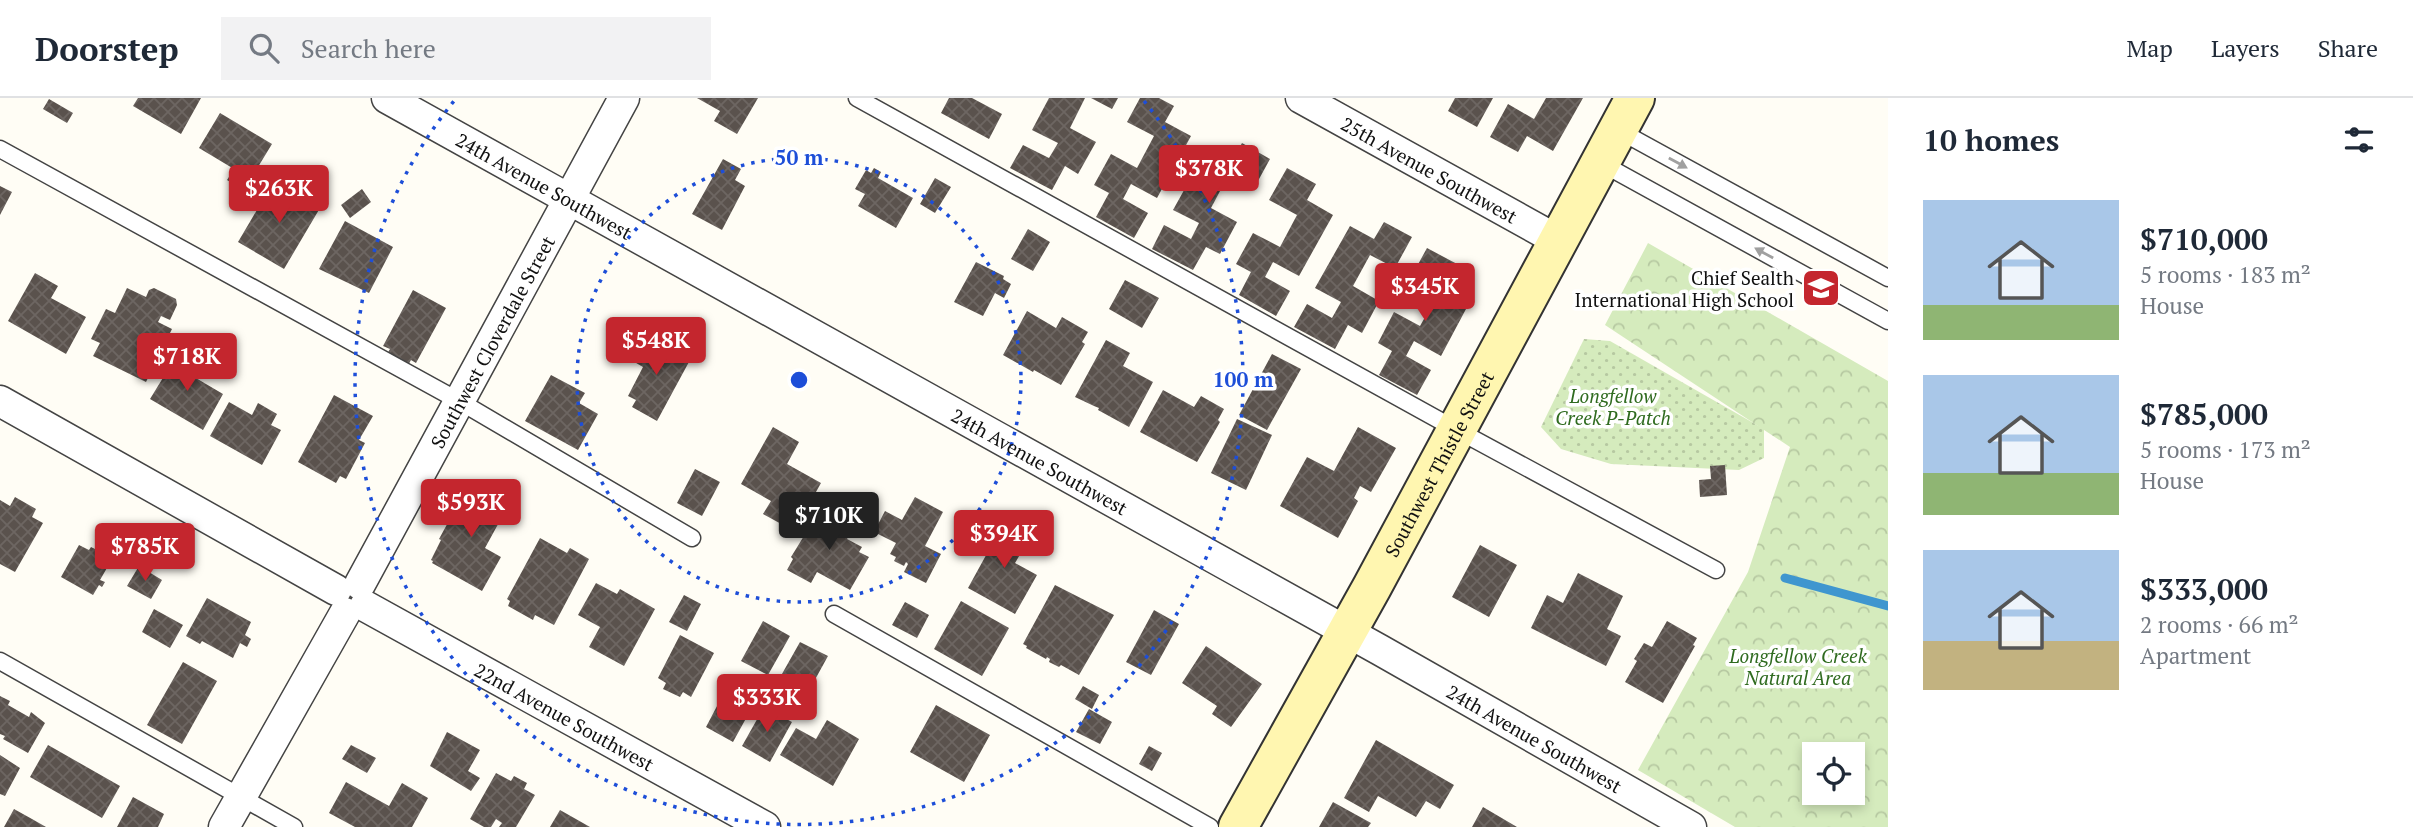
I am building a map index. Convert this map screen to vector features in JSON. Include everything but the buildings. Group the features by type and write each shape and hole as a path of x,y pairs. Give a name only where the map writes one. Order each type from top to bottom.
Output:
{"street":[{"name":"24th Avenue Southwest","path":"387,98 1347,632 1691,827"},
{"name":"Southwest Cloverdale Street","path":"224,827 624,98"},
{"name":"25th Avenue Southwest","path":"1301,98 1559,240"},
{"name":"Southwest Thistle Street","path":"1238,827 1347,632 1627,114"},
{"name":"22nd Avenue Southwest","path":"0,401 765,827"}],"lane":[{"path":"857,98 1716,570"},
{"path":"1627,114 1888,278"},
{"path":"0,149 459,401 692,538"},
{"path":"1601,163 1888,321"},
{"path":"834,614 1210,827"},
{"path":"0,661 293,827"}],"green space":[{"name":"Longfellow Creek Natural Area","path":"1648,243 1888,381 1888,827 1735,827 1638,770 1748,572 1790,447 1605,325"},
{"name":"Longfellow Creek P-Patch","path":"1584,339 1610,341 1764,429 1764,458 1739,470 1611,464 1561,449 1541,427"}],"waterway":[{"path":"1785,578 1888,606"}],"place":[{"name":"Chief Sealth International High School","path":"1821,288"}]}
